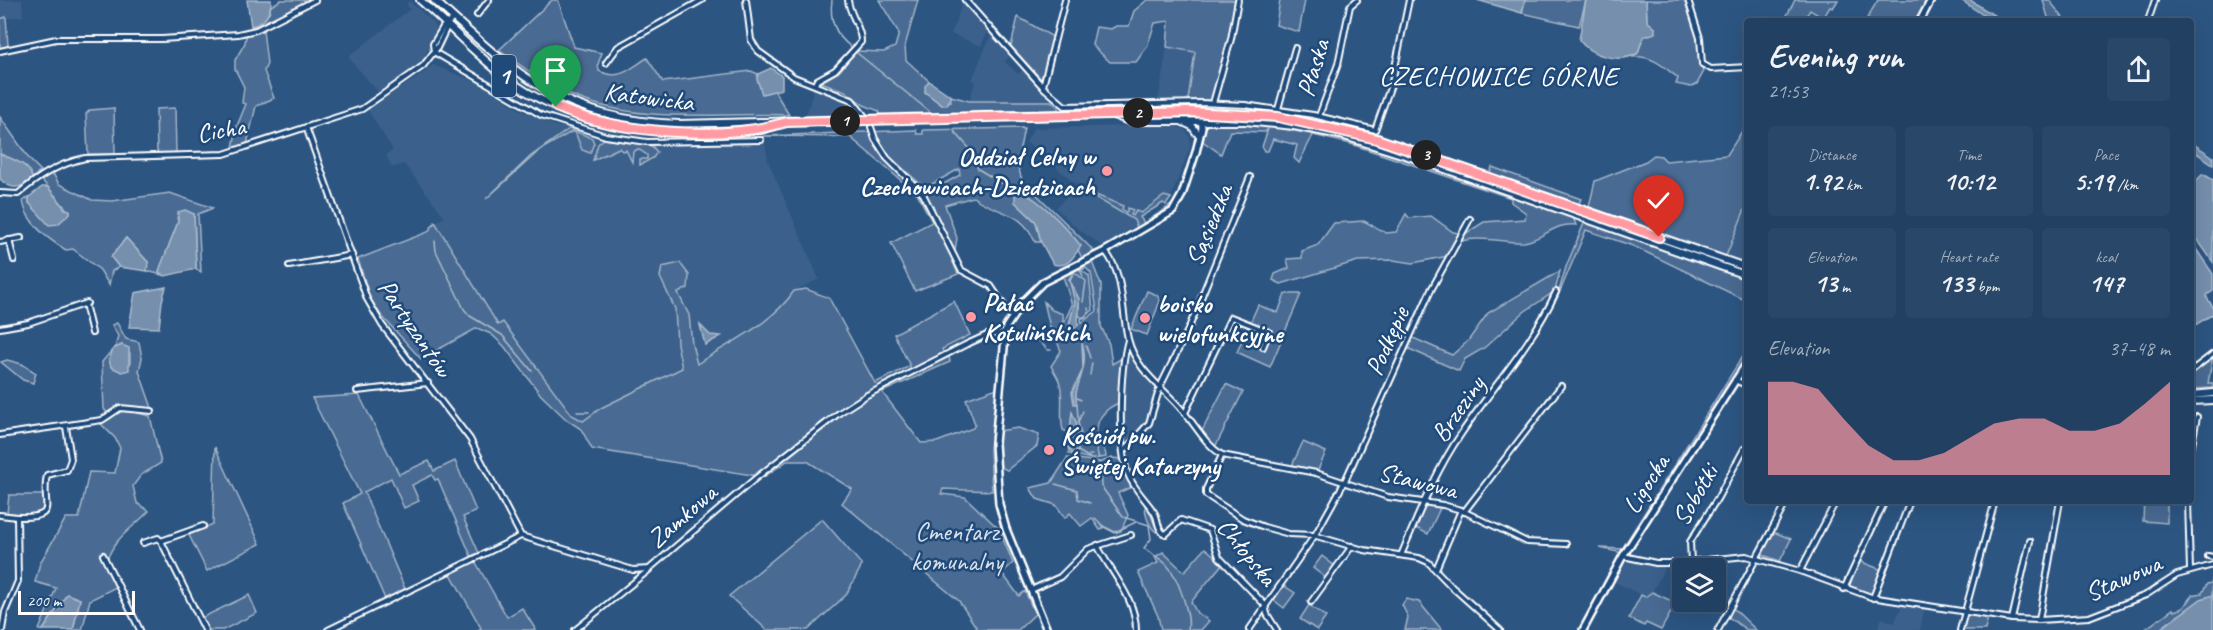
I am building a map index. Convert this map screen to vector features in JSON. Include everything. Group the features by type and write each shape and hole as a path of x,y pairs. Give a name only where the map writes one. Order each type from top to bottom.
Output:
{"main road":[{"name":"Katowicka","path":"420,0 515,84 544,102 592,120 658,131 761,130 787,122"},
{"name":"Katowicka","path":"434,0 500,61 527,80 558,97 594,111 665,124 869,123 1111,114 1278,117 1358,133 1744,267"},
{"name":"Katowicka","path":"1111,114 1129,121 1177,120 1200,116 1269,123 1351,138 1744,275"},
{"path":"1177,120 1192,126 1197,133"},
{"path":"2194,395 2213,393"},
{"path":"2194,401 2213,400"}],"street":[{"path":"0,51 56,39 164,39 238,34 256,30 315,0"},
{"path":"477,15 489,0"},
{"path":"606,63 618,47 702,0"},
{"path":"746,0 751,40 758,51 794,77 852,100 869,123 875,139 887,158 923,194 962,270 991,286 1011,316"},
{"path":"815,84 817,80 835,70 861,42 862,37 850,14 848,0"},
{"path":"965,0 1060,104 1070,107 1213,103 1278,109 1319,116 1375,130 1392,82 1409,0"},
{"path":"1043,87 1065,0"},
{"path":"1213,103 1231,39 1238,0"},
{"name":"Płaska","path":"1319,116 1338,64 1350,6 1357,0"},
{"path":"1688,0 1700,38 1702,64 1711,69 1744,67"},
{"path":"1922,18 1931,0"},
{"path":"2149,18 2156,0"},
{"name":"Cicha","path":"0,193 18,194 43,174 65,162 85,158 224,153 371,104 423,66 454,18"},
{"name":"Płaska","path":"1278,109 1295,48"},
{"path":"434,52 445,61 490,83 530,110 598,134 647,142 761,140"},
{"path":"1198,145 1200,103"},
{"path":"1047,630 1003,523 998,493 995,435 1004,333 1011,316 1043,282 1105,251 1173,212 1182,195 1198,145 1202,127 1200,116"},
{"name":"Partyzantów","path":"306,127 361,286 373,312 470,439 521,536"},
{"name":"Sąsiedzka","path":"1160,387 1188,330 1250,177"},
{"name":"Podkępie","path":"1249,630 1315,535 1344,480 1431,290 1470,219"},
{"path":"0,242 21,238"},
{"path":"9,240 14,260"},
{"path":"1105,251 1118,273 1128,340 1143,370 1185,413 1200,437 1222,455 1206,489 1206,495 1243,519 1264,527 1289,534 1315,535 1364,550 1402,553 1419,558 1436,569 1452,587 1500,630"},
{"path":"289,266 352,255"},
{"name":"Brzeziny","path":"1402,553 1424,500 1460,436 1527,345 1556,292"},
{"path":"0,328 28,323 86,304 92,333"},
{"path":"1185,413 1231,317 1269,332 1263,347"},
{"name":"Zamkowa","path":"521,536 633,570 649,569 756,478 839,413 867,395 965,345 987,335 1004,333"},
{"name":"Chłopska","path":"1128,340 1122,364 1124,451 1130,479 1155,514 1160,531 1166,534 1181,520 1199,524 1210,530 1219,557 1265,605 1267,614 1277,630"},
{"path":"2194,368 2213,354"},
{"name":"Ligocka","path":"1583,630 1623,556 1744,367"},
{"path":"1735,380 1744,384"},
{"path":"357,391 428,383"},
{"path":"1436,569 1462,511 1562,386"},
{"path":"1124,451 1149,423 1160,387"},
{"path":"0,435 102,420 120,408 152,411"},
{"path":"2194,433 2197,417"},
{"path":"0,515 40,517 45,514 47,475 67,470 71,459 66,427"},
{"name":"Sobótki","path":"1690,558 1690,542 1717,499 1743,449"},
{"name":"Stawowa","path":"1222,455 1344,480 1388,497 1424,500 1462,511 1527,542 1566,544"},
{"path":"1718,630 1785,504"},
{"path":"1800,571 1834,504"},
{"path":"1844,589 1884,504"},
{"path":"1873,598 1910,504"},
{"path":"1960,630 1994,504"},
{"path":"2039,620 2059,504"},
{"path":"2188,504 2190,570"},
{"path":"2,630 5,612 18,581 17,517"},
{"path":"161,541 203,526"},
{"path":"1031,590 1060,577 1088,549 1131,535"},
{"path":"328,630 521,536"},
{"path":"143,543 158,538 161,541 205,630"},
{"path":"2012,619 2030,541"},
{"path":"1097,545 1128,599 1136,620 1136,630"},
{"path":"1311,602 1352,546"},
{"path":"103,555 140,630"},
{"name":"Stawowa","path":"1623,556 1656,563 1672,562"},
{"name":"Stawowa","path":"1716,558 1734,556 1756,558 1800,571 1873,598 2012,619 2039,620 2096,614 2146,595 2177,575 2213,565"},
{"path":"575,630 649,569"}],"shaded area":[{"path":"0,0 22,0 23,16 0,19"},
{"path":"247,0 271,0 270,10 260,23 251,26"},
{"path":"1477,0 1525,0 1522,13"},
{"path":"1586,0 1646,0 1647,21 1655,28 1655,33 1643,37 1638,53 1631,56 1615,58 1598,54 1584,46 1579,40"},
{"path":"1961,0 1970,0 1998,18 1988,18"},
{"path":"409,1 434,23 437,30 422,62 380,94 348,57 410,9 406,4"},
{"path":"963,2 988,29 981,46 951,34"},
{"path":"991,34 1010,55 1005,62 1018,74 1023,69 1051,101 969,101 975,82 972,80"},
{"path":"1167,47 1195,52 1188,100 1158,102"},
{"path":"433,65 481,84 520,110 555,126 650,139 764,137 768,161 819,279 794,291 786,303 754,329 697,364 689,315 678,293 680,263 662,267 660,277 675,309 677,344 682,368 601,408 583,421 572,415 503,322 499,325 435,222 445,217 404,164 392,168 386,155 393,150 367,109 417,78"},
{"path":"771,68 782,76 782,89 762,94 757,79 758,74"},
{"path":"929,81 951,96 947,105 942,105 925,92 925,86"},
{"path":"814,87 851,102 862,117 806,116"},
{"path":"1174,125 1185,130 1190,137 1190,147 1171,198 1166,196 1133,216 1131,215 1133,210 1126,213 1122,209 1123,205 1081,188 1134,220 1138,230 1105,248 1077,228 1056,208 1077,185 1026,142 1034,128"},
{"path":"2194,144 2213,157 2213,164 2194,151"},
{"path":"0,154 28,169 32,178 16,187 4,183 0,179"},
{"path":"2203,174 2213,180 2213,262 2194,235 2194,183"},
{"path":"42,187 48,187 65,209 70,210 70,213 58,224 49,225 29,203 29,197"},
{"path":"1015,191 1041,204 1081,246 1067,263 1053,264 1041,242 1036,222 1015,202"},
{"path":"185,210 194,214 196,269 165,276 159,272 160,268 178,222 178,212"},
{"path":"1744,211 1744,263 1726,256"},
{"path":"126,238 148,262 147,271 119,267 111,257"},
{"path":"2194,246 2213,274 2213,291 2207,295 2207,298 2213,307 2213,314 2194,326"},
{"path":"1074,272 1070,281 1079,299 1078,325 1071,330 1069,325 1075,302 1069,279"},
{"path":"166,287 159,328 129,327 135,293"},
{"path":"700,325 710,335 721,336 705,345"},
{"path":"1082,343 1084,352 1083,368"},
{"path":"122,345 129,348 129,370 122,372 111,367 109,360 113,349"},
{"path":"1128,350 1142,372 1156,387 1148,422 1125,447 1123,386"},
{"path":"1083,369 1077,391 1077,404 1074,404 1072,392"},
{"path":"1072,412 1077,426 1078,441 1078,451 1073,455 1068,447"},
{"path":"1628,559 1647,565 1666,566 1652,592 1645,597 1615,582"},
{"path":"67,594 80,599 73,630 43,630"},
{"path":"2213,595 2213,630 2159,630 2201,599"},
{"path":"1903,604 1925,606 1920,630 1877,630 1882,618 1894,623"}],"green space":[{"path":"281,0 311,0 250,29 265,17 271,6"},
{"path":"552,0 558,0 574,47 602,53 598,64 599,71 606,74 619,74 647,58 663,82 751,71 758,74 757,79 766,93 774,90 789,115 652,114 599,105 563,92 499,50"},
{"path":"879,0 918,0 905,46 906,60 929,81 925,92 942,105 951,101 951,96 969,101 1051,101 1058,107 1058,110 880,115 879,111 864,105 845,91 821,82 839,72 856,51 884,52 895,47 899,33"},
{"path":"1147,0 1235,0 1230,34 1211,100 1188,100 1195,52 1167,47 1169,21 1155,23 1147,47 1136,62 1110,62 1092,45 1096,27 1111,29 1116,26 1129,26 1134,11"},
{"path":"1280,0 1305,0 1299,32 1276,25"},
{"path":"1525,0 1586,0 1579,26 1522,13"},
{"path":"1646,0 1685,0 1694,23 1699,59 1704,71 1697,84 1691,87 1676,84 1678,78 1657,62 1632,57 1638,53 1643,37 1655,28 1647,21"},
{"path":"1795,0 1838,0 1823,18 1810,10 1805,18 1786,18"},
{"path":"1878,0 1927,0 1917,18 1867,18"},
{"path":"2043,0 2049,0 2063,18 2048,18"},
{"path":"6,17 8,46 0,48 0,19"},
{"path":"1018,17 1053,37 1042,80 1011,46"},
{"path":"263,30 267,64 264,71 274,98 256,106 247,144 233,148 237,126 246,104 242,103 244,87 235,69 235,60 245,43 246,36"},
{"path":"114,108 115,154 88,154 86,114 90,110"},
{"path":"175,108 176,153 157,153 156,109"},
{"path":"0,117 30,160 41,171 32,178 25,166 0,154"},
{"path":"1209,123 1268,126 1358,143 1573,217 1576,225 1562,226 1524,242 1470,239 1453,247 1448,256 1413,263 1393,260 1358,261 1281,284 1273,280 1275,274 1289,268 1287,259 1302,258 1302,251 1318,245 1334,223 1364,221 1386,233 1396,232 1406,214 1409,218 1431,216 1453,232 1465,234 1484,222 1525,219 1526,213 1511,202 1511,198 1351,144 1313,135 1299,163 1294,158 1297,145 1273,139 1268,151 1264,151 1262,147 1268,129 1265,132 1230,131 1221,154 1201,140 1205,127"},
{"path":"1024,128 1017,163 1022,180 1096,253 1083,260 1078,250 1015,202 1036,222 1041,242 1035,242 1024,224 1017,218 973,197 945,205 957,238 953,262 958,274 915,291 891,243 932,222 918,195 850,137 763,136 916,130 917,134 923,134 923,130","holes":["887,154 925,188 959,169 960,175 927,193 920,192 884,159"]},
{"path":"1744,128 1744,211 1726,256 1589,207 1595,181 1646,161 1654,155 1661,156 1666,161 1727,155"},
{"path":"569,129 592,138 594,143 590,153 582,150 575,132 571,132 540,150 486,199 531,156"},
{"path":"604,139 652,146 657,152 653,158 640,165 640,159 647,159 647,155 638,149 633,152 632,162 626,150 622,151 619,148 593,160 598,144"},
{"path":"1492,167 1581,199 1578,205 1490,173"},
{"path":"52,172 59,184 92,200 112,201 170,193 213,208 198,214 201,272 196,269 194,214 177,217 178,222 159,272 162,275 147,271 148,262 126,238 111,257 119,267 112,271 109,285 100,270 73,249 66,250 52,241 28,216 23,201 29,197 29,203 65,218 70,213 40,178"},
{"path":"1081,189 1123,206 1122,209 1126,213 1128,208 1133,210 1131,215 1133,216 1136,211 1141,213 1164,196 1171,198 1166,205 1163,203 1140,217 1144,223 1174,203 1162,216 1138,230 1134,220"},
{"path":"1585,221 1744,278 1744,300 1633,246 1586,230 1556,301 1566,267"},
{"name":"Cmentarz komunalny","path":"435,222 498,325 503,322 572,415 583,421 601,408 682,368 677,344 675,309 660,277 662,267 680,263 689,275 688,288 678,293 689,315 697,364 774,314 794,291 806,289 829,298 875,383 910,366 894,334 954,301 970,335 942,349 944,354 878,387 881,390 949,356 950,362 882,392 921,443 937,442 973,428 975,424 966,399 997,388 990,449 992,491 943,489 941,494 965,497 999,529 1013,563 1002,573 1019,596 1025,591 1035,614 1018,630 978,630 959,601 842,503 852,489 807,461 787,461 764,477 592,449 581,429 567,420 541,395 504,346 491,334 477,328 421,359 380,314 370,298 358,259 428,232"},
{"path":"1092,262 1101,285 1101,326 1109,344 1112,364 1122,358 1121,402 1101,416 1097,427 1099,440 1106,457 1092,459 1069,454 1067,432 1063,430 1061,390 1059,380 1051,366 1061,351 1056,339 1072,305 1063,276","holes":["1086,268 1091,273 1097,311 1072,330 1069,325 1075,302 1071,283 1079,299 1079,316 1084,318 1093,310 1089,276 1081,270"]},
{"path":"1560,271 1555,291 1524,312 1484,348 1465,359 1459,371 1407,348 1411,337 1452,355 1468,341 1488,313"},
{"name":"boisko wielofunkcyjne","path":"1147,291 1157,295 1160,301 1147,335 1131,329"},
{"path":"1285,294 1301,294 1270,367 1237,352 1248,326 1267,333 1261,347 1263,348 1271,331 1250,323 1258,305 1278,313"},
{"path":"1044,302 1052,310 1063,314 1063,321 1056,331 1050,327"},
{"path":"117,323 126,339 139,342 142,358 139,371 152,408 118,406 107,413 104,409 102,362 113,349 109,360 130,364 130,353 122,345 115,348 118,336 112,325"},
{"path":"1744,354 1744,362 1622,553 1600,548 1622,549"},
{"path":"2213,356 2208,383 2213,383 2213,388 2194,389 2194,370"},
{"path":"7,360 22,364 36,373 33,383 23,380 1,362"},
{"path":"1226,384 1243,392 1214,449 1200,435"},
{"path":"359,395 399,474 429,461 434,471 455,461 476,511 463,517 479,553 471,556 438,479 435,480 432,475 412,485 419,501 404,508 391,478 364,492 405,589 385,599 343,503 360,494 312,398"},
{"path":"126,410 150,416 161,463 141,475 133,486 137,503 149,511 118,540 109,554 105,564 116,587 90,600 82,630 73,630 80,599 62,601 43,630 39,630 56,588 35,582 40,563 66,518 79,518 89,472 115,473 120,448 115,438 100,423"},
{"path":"1018,428 1039,435 1037,446 1007,470 999,466 999,431"},
{"path":"1303,442 1326,452 1317,472 1294,468 1293,463"},
{"path":"215,447 260,544 207,571 189,535 213,524"},
{"path":"1067,458 1101,462 1112,458 1122,459 1126,476 1134,486 1118,493 1128,515 1121,531 1115,533 1104,527 1100,530 1092,518 1081,526 1070,513 1065,518 1056,505 1037,499 1030,488 1051,483"},
{"path":"9,495 45,495 43,513 40,515 7,513"},
{"path":"1424,503 1441,506 1428,534 1414,527"},
{"path":"1145,504 1161,534 1153,530 1147,518"},
{"path":"2144,504 2167,504 2167,523 2143,521"},
{"path":"822,519 862,565 846,595 808,630 767,630 729,596"},
{"path":"1771,531 1791,539 1780,561 1760,554"},
{"path":"1205,548 1223,563 1191,602 1197,613 1209,621 1201,630 1161,630 1158,616 1138,572 1158,563 1155,557 1163,552 1184,572"},
{"path":"1322,556 1336,567 1327,579 1313,568"},
{"path":"475,561 507,617 522,608 536,630 478,630 481,628 451,574"},
{"path":"1859,561 1882,570 1872,595 1847,587"},
{"path":"2213,579 2212,595 2178,615 2159,630 2144,630 2173,609 2174,611 2183,608 2192,595 2202,593 2207,584 2212,583"},
{"path":"1280,583 1295,593 1284,608 1271,598"},
{"path":"1652,592 1672,601 1672,610 1661,630 1646,623 1644,626 1629,618 1641,595 1645,597"},
{"path":"249,595 257,613 223,630 208,630 201,618"},
{"path":"1406,599 1419,602 1442,630 1405,630 1408,617 1402,605"},
{"path":"1309,605 1326,617 1317,630 1300,619"},
{"path":"1732,607 1756,630 1747,630 1727,616"},
{"path":"1970,613 1988,617 1985,630 1962,630 1964,617"}],"waterway":[{"path":"832,0 831,14 834,26 851,47"},
{"path":"857,53 929,111"},
{"path":"954,131 970,149 978,169 1015,191"},
{"path":"435,241 436,251 464,309 470,316 502,335 532,371"},
{"path":"1083,268 1080,270 1083,276"},
{"path":"1074,272 1086,281 1083,302"},
{"path":"1082,323 1081,319 1089,313 1088,308"},
{"path":"1085,328 1086,335"},
{"path":"1077,331 1082,336"},
{"path":"1036,338 1047,349"},
{"path":"1086,346 1090,358"},
{"path":"1090,375 1092,363"},
{"path":"1077,398 1081,400"},
{"path":"1077,404 1078,418"},
{"path":"1083,411 1078,422 1083,444"},
{"path":"577,412 589,412"},
{"path":"1096,449 1099,458"},
{"path":"1078,451 1090,458"},
{"path":"1099,462 1100,469"},
{"path":"1097,465 1100,470 1101,486 1123,517 1149,525 1151,539 1144,548 1166,564 1175,577 1186,606 1188,630"},
{"path":"1055,484 1077,490 1078,499 1090,503"},
{"path":"1095,518 1103,526 1115,532 1136,522"}],"place":[{"name":"Oddział Celny w Czechowicach-Dziedzicach","path":"1107,171"},
{"name":"Pałac Kotulińskich","path":"971,317"},
{"name":"boisko wielofunkcyjne","path":"1145,318"},
{"name":"Kościół pw. Świętej Katarzyny","path":"1049,450"}],"district":[{"name":"CZECHOWICE GÓRNE","path":"1499,76"}],"route":[{"path":"556,107 592,120 633,129 658,131 761,130 787,122 1190,112 1229,112 1278,117 1358,133 1659,237"}]}
